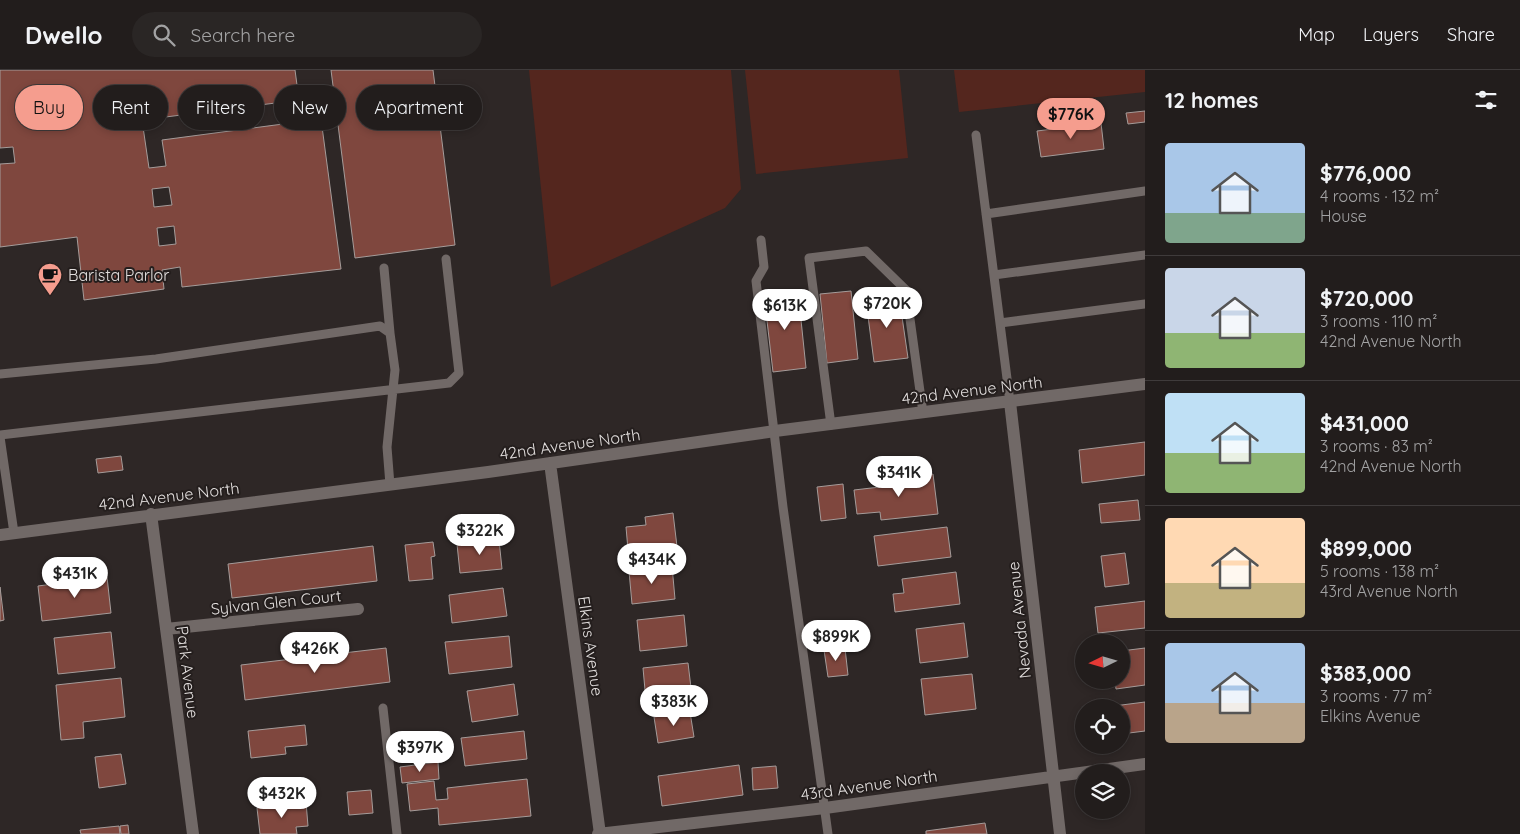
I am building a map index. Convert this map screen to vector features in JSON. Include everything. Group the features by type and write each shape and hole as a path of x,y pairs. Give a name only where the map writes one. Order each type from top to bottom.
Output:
{"street":[{"name":"42nd Avenue North","path":"0,535 1145,384"},
{"name":"Nevada Avenue","path":"1010,402 1060,834"},
{"name":"Elkins Avenue","path":"550,462 599,834"},
{"name":"Park Avenue","path":"151,514 193,834"},
{"name":"Sylvan Glen Court","path":"166,629 358,609"},
{"name":"43rd Avenue North","path":"599,834 825,808 1145,764"}],"lane":[{"path":"976,135 1010,402"},
{"path":"986,214 1145,192"},
{"path":"761,240 764,267 756,281 775,432 782,507 828,834"},
{"path":"831,424 809,258 866,250 906,290 923,413"},
{"path":"994,275 1145,255"},
{"path":"14,533 0,436 393,388 449,383 459,373 446,259"},
{"path":"384,268 395,370 387,447 390,485"},
{"path":"1000,323 1145,304"},
{"path":"0,374 156,359 380,326 390,333"},
{"path":"383,708 397,834"}],"shaded area":[{"path":"529,70 731,70 741,189 725,208 551,287"},
{"path":"745,70 899,70 908,158 756,174"},
{"path":"954,70 1145,70 1145,92 959,112"}],"building":[{"path":"0,70 295,70 297,85 274,85 274,103 264,104 264,85 178,85 178,115 168,117 168,85 93,85 93,130 143,130 149,168 166,166 162,140 238,130 264,130 264,127 274,125 274,130 322,130 341,269 182,287 180,267 162,270 164,289 84,300 77,237 0,247 0,164 15,163 13,147 0,148","holes":["169,187 172,205 154,207 152,189","174,226 176,244 159,246 157,228"]},
{"path":"331,70 433,70 435,85 356,85 356,130 441,130 455,245 355,258 339,130 346,130 346,85 333,85"},
{"path":"1145,111 1145,122 1128,124 1126,113"},
{"path":"1101,123 1104,149 1041,157 1037,131"},
{"path":"798,291 806,368 773,372 764,295"},
{"path":"851,291 858,359 827,363 820,294"},
{"path":"899,296 908,358 874,362 866,301"},
{"path":"1145,442 1145,475 1082,483 1079,450"},
{"path":"121,456 123,470 98,473 96,459"},
{"path":"933,474 938,514 881,520 880,512 857,514 854,490 880,487 879,480"},
{"path":"843,484 846,518 821,521 817,487"},
{"path":"1138,500 1140,520 1101,523 1099,504"},
{"path":"673,513 678,555 629,561 626,527 646,525 645,517"},
{"path":"947,527 951,557 878,566 874,536"},
{"path":"499,540 502,569 460,573 457,544"},
{"path":"433,542 435,556 431,557 433,579 409,581 405,545"},
{"path":"373,546 377,581 232,598 228,564"},
{"path":"1125,553 1129,584 1105,587 1101,556"},
{"path":"672,566 675,599 632,604 629,571"},
{"path":"956,572 960,604 895,612 893,594 904,593 902,579"},
{"path":"107,577 111,613 42,621 38,586"},
{"path":"0,587 4,620 0,621"},
{"path":"503,588 507,616 452,623 449,595"},
{"path":"1145,601 1145,628 1098,633 1095,607"},
{"path":"684,615 687,646 640,651 637,620"},
{"path":"964,623 968,657 920,663 916,629"},
{"path":"111,632 115,668 58,674 54,638"},
{"path":"509,636 512,667 449,674 445,642"},
{"path":"386,648 390,682 245,700 241,665"},
{"path":"845,648 848,675 828,677 824,650"},
{"path":"1145,648 1145,685 1130,687 1130,650"},
{"path":"688,663 692,696 646,701 643,668"},
{"path":"972,674 976,709 925,715 921,679"},
{"path":"121,678 125,717 83,722 84,738 61,740 56,685"},
{"path":"514,684 518,715 472,722 467,691"},
{"path":"1145,702 1145,731 1130,733 1130,704"},
{"path":"690,712 694,737 658,743 654,717"},
{"path":"305,725 307,745 285,747 286,754 251,758 248,731"},
{"path":"524,731 527,759 465,766 461,738"},
{"path":"121,754 126,784 99,788 95,757"},
{"path":"438,762 439,779 402,783 400,767"},
{"path":"739,765 743,795 662,806 658,776"},
{"path":"776,766 778,788 753,790 752,768"},
{"path":"527,779 531,816 439,825 438,808 410,811 407,784 434,781 436,800 448,799 447,788"},
{"path":"371,790 373,813 349,815 347,792"},
{"path":"306,802 308,826 296,827 297,834 260,834 257,808"},
{"path":"985,823 987,834 926,834 926,831"},
{"path":"128,825 129,834 121,834 120,826"},
{"path":"119,826 120,834 81,834 80,830"}],"place":[{"name":"Barista Parlor","path":"50,296"}]}
